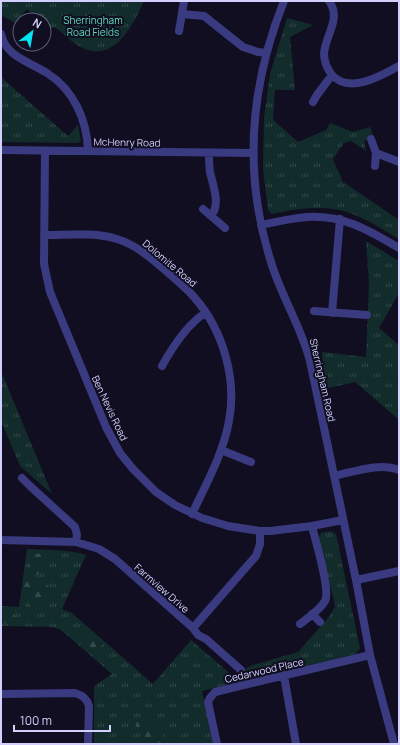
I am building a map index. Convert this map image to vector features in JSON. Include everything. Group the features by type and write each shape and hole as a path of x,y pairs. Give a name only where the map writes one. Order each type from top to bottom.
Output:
{"street":[{"path":"179,31 184,1"},
{"name":"Sherringham Road","path":"284,1 266,53 255,110 253,153 255,185 261,225 268,254 278,283 306,347 356,580 370,655 394,744"},
{"path":"330,1 333,7 334,16 324,56 326,66 332,75 343,82 356,83 383,75 399,66"},
{"path":"182,14 204,16 243,47 266,53"},
{"path":"1,34 4,44 11,52 52,76 69,93 82,117 87,134 88,151"},
{"path":"313,102 332,75"},
{"path":"370,139 376,153 375,166"},
{"name":"McHenry Road","path":"1,150 253,153"},
{"name":"Ben Nevis Road","path":"45,151 44,264 50,292 110,436 126,460 144,481 166,499 192,514 213,522 260,531 312,526 343,520"},
{"path":"209,153 210,171 216,199 215,210 211,216"},
{"path":"376,153 399,162"},
{"path":"203,209 225,228"},
{"path":"261,225 306,217 340,219 365,228 399,248"},
{"path":"332,313 340,219"},
{"name":"Dolomite Road","path":"44,235 98,236 117,239 133,246 149,256 194,297 214,328 221,343 226,360 230,382 230,416 221,450 192,514"},
{"path":"314,311 367,315"},
{"path":"162,366 172,349 197,319 205,313"},
{"path":"221,450 251,462"},
{"path":"334,476 381,467 399,470"},
{"path":"22,478 75,527 77,535 76,542"},
{"path":"300,624 324,603 326,594 325,580 312,526"},
{"path":"193,628 256,556 260,544 260,531"},
{"name":"Farmview Drive","path":"1,540 76,542 99,549 111,556 193,628 198,635 206,639 241,670"},
{"path":"356,580 399,571"},
{"path":"312,614 320,622"},
{"name":"Cedarwood Place","path":"217,744 208,705 213,694 370,655"},
{"path":"284,676 296,744"},
{"path":"1,694 75,693 82,696 86,699 89,706 88,744"}],"green space":[{"name":"Sherringham Road Fields","path":"1,1 144,1 135,19 122,38 115,45 106,50 96,51 85,49 77,45 55,27 52,28 52,12 31,12 27,9 24,12 12,12 12,21 1,15"},
{"path":"287,18 313,25 290,37 295,90 275,90 273,120 298,142 326,130 330,123 353,132 370,127 374,137 364,141 366,151 351,141 344,143 333,159 342,181 399,220 399,239 366,220 335,209 314,208 272,214 268,210 263,169 264,118 270,74"},
{"path":"1,77 68,136 78,125 81,141 78,143 1,142"},
{"path":"366,241 399,261 399,293 379,328 399,345 398,419 355,382 325,389 322,352 366,357 369,284"},
{"path":"1,371 52,494 20,466 1,421"},
{"path":"331,531 336,534 360,648 356,654 202,691 213,744 94,744 94,686 112,674 61,630 53,627 1,626 1,606 19,607 27,549 57,550 79,553 86,555 62,609 72,613 153,684 191,640 234,677 250,666 298,652 328,618 335,607 318,538 321,533"},
{"path":"34,552 38,554 42,553 47,557 46,567 34,577 35,580 47,585 51,589 49,594 50,599 36,608 29,607 27,602 33,598 35,594 30,591 24,595 23,592 28,577 28,555"},
{"path":"22,607 26,609 13,613 19,622 16,624 1,622 1,611 7,608"},
{"path":"87,629 102,641 102,645 95,650 89,651 85,648 91,641 86,636"},
{"path":"142,719 159,730 167,742 166,744 156,744 135,728 137,721"}]}
